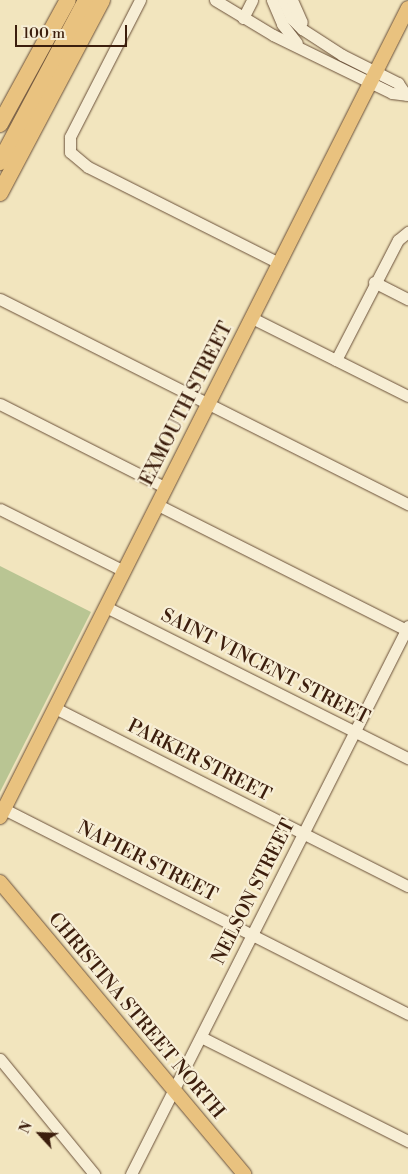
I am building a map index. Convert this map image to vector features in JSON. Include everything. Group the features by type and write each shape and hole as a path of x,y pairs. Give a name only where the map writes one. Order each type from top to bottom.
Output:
{"highway":[{"path":"0,124 68,0"},
{"path":"0,146 78,0"},
{"path":"0,162 86,0"},
{"path":"0,193 102,0"},
{"path":"0,203 28,141"}],"main road":[{"name":"EXMOUTH STREET","path":"2,813 408,8"},
{"name":"CHRISTINA STREET NORTH","path":"0,882 244,1174"},
{"path":"0,898 30,919"}],"street":[{"path":"140,0 70,137 70,152 88,167 279,264"},
{"path":"215,0 243,18 304,49 374,77"},
{"path":"243,18 252,0"},
{"path":"272,0 286,31 304,49"},
{"path":"283,0 291,18 317,38 374,77 392,93 407,95"},
{"path":"292,0 298,16 317,38"},
{"path":"336,360 374,282 398,240 408,232"},
{"path":"374,282 408,299"},
{"path":"0,298 408,504"},
{"path":"252,318 408,396"},
{"path":"0,404 166,488"},
{"path":"158,505 407,629"},
{"path":"0,509 124,571"},
{"name":"SAINT VINCENT STREET","path":"106,607 408,758"},
{"name":"NELSON STREET","path":"131,1174 407,629"},
{"name":"PARKER STREET","path":"54,708 408,886"},
{"name":"NAPIER STREET","path":"2,813 252,935 408,1014"},
{"path":"201,1037 408,1141"},
{"path":"0,1059 94,1174"}],"green space":[{"path":"0,566 91,612 0,792"}]}
